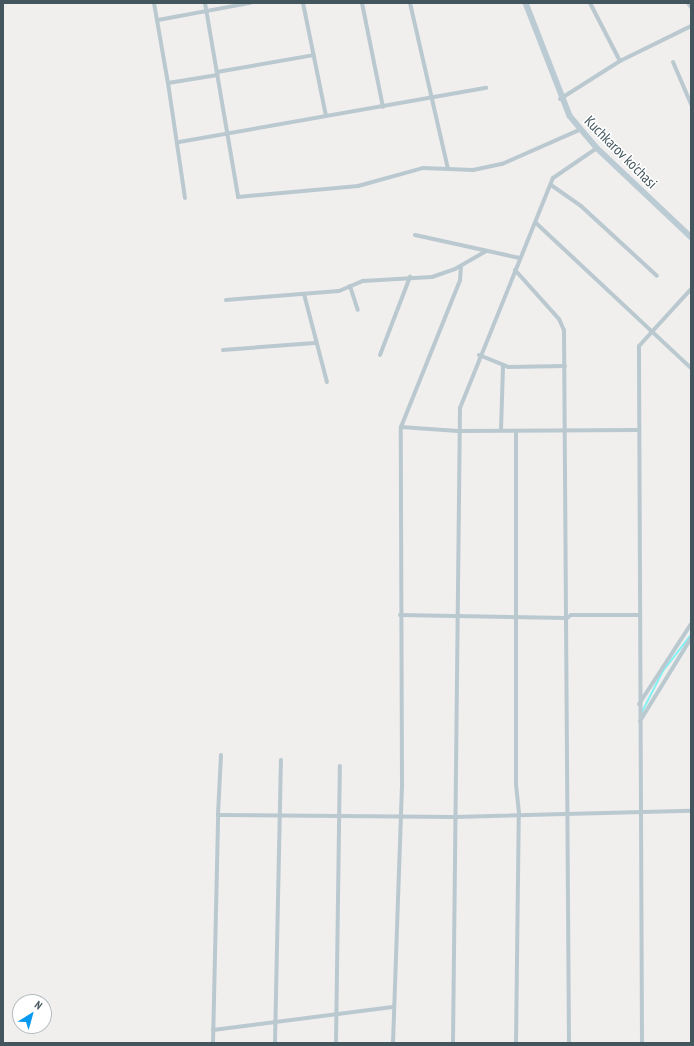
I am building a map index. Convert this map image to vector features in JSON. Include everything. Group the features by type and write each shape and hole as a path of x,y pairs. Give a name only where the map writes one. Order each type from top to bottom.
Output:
{"main road":[{"name":"Kuchkarov ko'chasi","path":"526,3 560,99 579,130 691,237"}],"street":[{"path":"154,3 179,142 185,198"},
{"path":"205,3 238,197 322,186 358,186 423,168 473,170 502,164 579,130"},
{"path":"158,20 250,3"},
{"path":"303,3 326,116"},
{"path":"362,3 382,106"},
{"path":"410,3 430,99 448,169"},
{"path":"590,3 620,60"},
{"path":"688,3 691,7"},
{"path":"560,99 620,60 691,26"},
{"path":"168,82 314,54"},
{"path":"673,62 691,104"},
{"path":"179,142 486,88"},
{"path":"453,1043 458,815 460,618 458,431 460,404 479,355 556,175 597,148"},
{"path":"551,185 581,206 658,276"},
{"path":"536,223 691,368"},
{"path":"416,235 520,258"},
{"path":"226,300 304,294 350,286 363,280 432,277 461,266 486,251"},
{"path":"393,1043 400,816 401,427 460,280 461,266"},
{"path":"515,270 563,325 565,366 570,1043"},
{"path":"380,355 410,277"},
{"path":"350,286 358,310"},
{"path":"642,1043 639,812 639,346 651,331 691,289"},
{"path":"304,294 315,343 327,382"},
{"path":"223,350 315,343"},
{"path":"479,355 503,365 565,366"},
{"path":"501,430 503,365"},
{"path":"401,427 458,431 639,430"},
{"path":"516,431 518,618 516,784 519,813 516,1043"},
{"path":"400,615 460,618 567,618 571,614 639,615"},
{"path":"639,704 691,624"},
{"path":"639,724 691,638"},
{"path":"213,1043 220,755"},
{"path":"275,1043 281,760"},
{"path":"336,1043 340,766"},
{"path":"218,815 339,817 691,811"},
{"path":"213,1030 393,1007"}],"waterway":[{"path":"642,712 663,671 691,635"}]}
